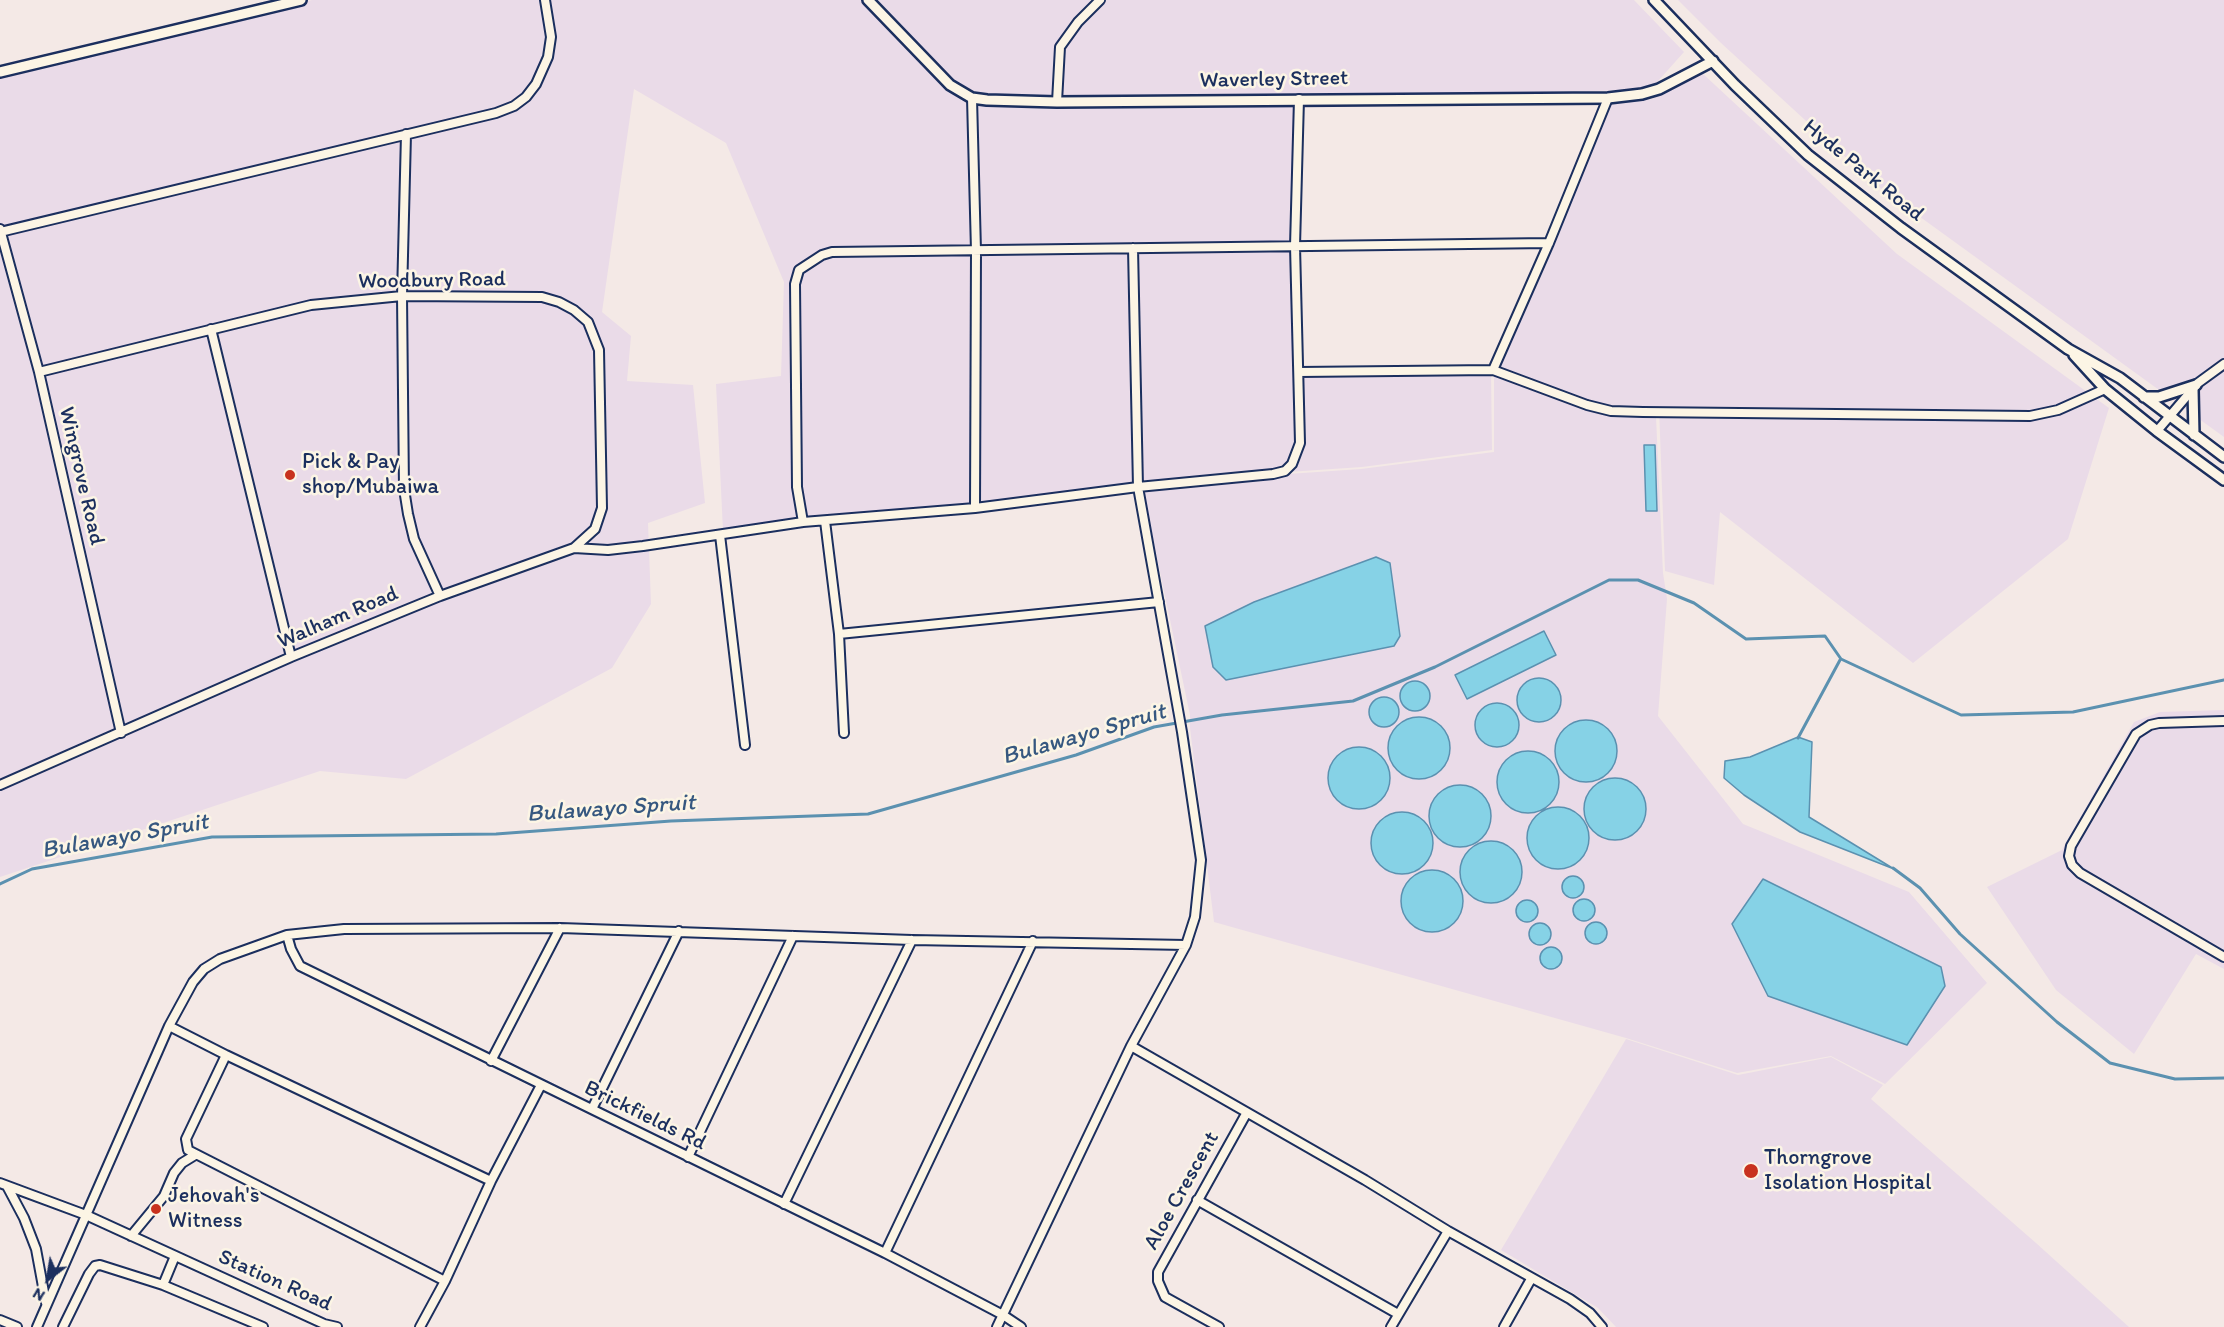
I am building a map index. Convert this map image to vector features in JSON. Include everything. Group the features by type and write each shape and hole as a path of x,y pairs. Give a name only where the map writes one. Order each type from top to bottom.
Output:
{"street":[{"path":"0,72 301,0"},
{"path":"0,231 496,113 526,97 536,84 548,57 551,37 545,0"},
{"path":"868,0 950,85 972,98 976,250 975,508"},
{"path":"1057,102 1060,47 1078,22 1100,0"},
{"name":"Hyde Park Road","path":"1654,0 1735,85 1808,155 1901,228 2068,349 2120,378 2224,457"},
{"name":"Waverley Street","path":"972,98 1057,102 1608,98 1642,94 1659,89 1713,61"},
{"path":"1493,370 1549,243 1608,98"},
{"path":"574,548 608,549 803,522 975,508 1285,471 1292,464 1300,443 1295,246 1299,99"},
{"path":"406,135 402,296 404,489 414,539 440,596"},
{"name":"Wingrove Road","path":"0,231 39,372 121,733"},
{"path":"803,522 797,487 795,284 799,270 814,258 832,252 1549,243"},
{"path":"997,1327 1131,1046 1185,945 1195,917 1201,860 1182,732 1138,487 1133,248"},
{"name":"Woodbury Road","path":"39,372 311,305 402,296 542,297 559,302 574,310 588,322 599,350 602,508 595,529 574,548"},
{"path":"211,329 291,657"},
{"name":"Hyde Park Road","path":"2068,349 2105,389 2157,431 2223,476"},
{"path":"2157,431 2194,387 2224,364"},
{"path":"1299,372 1493,370 1587,405 1611,411 1643,412 2030,416 2058,410 2105,389"},
{"path":"2144,397 2158,397 2194,387"},
{"path":"2194,387 2194,435"},
{"path":"825,521 839,634 844,733"},
{"path":"720,535 745,745"},
{"name":"Walham Road","path":"0,785 291,657 440,596 574,548"},
{"path":"839,634 1159,602"},
{"path":"2224,721 2158,723 2136,734 2071,846 2069,856 2072,865 2080,873 2224,957"},
{"path":"37,1327 169,1026 193,982 204,969 220,959 287,935 344,929 560,928 912,940 1185,945"},
{"path":"491,1061 560,928"},
{"path":"592,1109 679,931"},
{"name":"Brickfields Rd","path":"287,935 300,966 885,1253 1003,1315 1021,1327"},
{"path":"688,1157 794,936"},
{"path":"784,1204 912,940"},
{"path":"885,1253 1033,941"},
{"path":"169,1026 491,1181"},
{"path":"1131,1046 1584,1309 1602,1327"},
{"path":"226,1055 186,1139 188,1150 445,1281"},
{"path":"420,1327 541,1085"},
{"name":"Aloe Crescent","path":"1219,1327 1165,1297 1158,1281 1158,1272 1246,1114"},
{"path":"131,1236 164,1196 174,1173 182,1163 195,1155"},
{"path":"3,1185 24,1218 36,1249 47,1305"},
{"name":"Station Road","path":"3,1185 86,1215 324,1325 337,1327"},
{"path":"1197,1200 1398,1314"},
{"path":"1391,1327 1448,1231"},
{"path":"163,1285 175,1256"},
{"path":"63,1327 94,1266 105,1265 163,1285 263,1327"},
{"path":"1504,1327 1531,1279"},
{"path":"0,1320 17,1327"}],"shaded area":[{"path":"312,0 1634,0 1684,52 1650,90 1298,96 1298,373 1491,372 1492,450 1362,467 1136,486 723,531 716,384 781,376 784,282 726,143 634,89 602,312 631,336 627,381 693,385 705,503 648,523 651,604 612,668 406,779 320,771 0,877 0,77"},
{"path":"1678,0 2224,0 2224,437 1876,185 1721,43"},
{"path":"1701,72 1897,254 2109,408 2068,539 1913,663 1720,512 1714,585 1665,571 1659,407 1598,405 1496,369 1611,102 1652,99"},
{"path":"1494,375 1584,409 1609,414 1656,417 1663,573 1667,599 1658,716 1743,824 1909,892 1987,983 1885,1084 1831,1056 1737,1073 1626,1038 1214,922 1190,715 1143,491 1263,481 1288,474 1361,469 1494,452"},
{"path":"2224,710 2224,969 2196,954 2134,1054 2056,990 1987,887 2062,850 2134,722 2160,712"},
{"name":"Thorngrove Isolation Hospital","path":"1626,1039 1738,1075 1831,1057 1883,1085 1871,1099 2129,1327 1616,1327 1598,1308 1501,1250"}],"water":[{"path":"1644,445 1655,445 1657,511 1646,511"},
{"path":"1376,557 1390,563 1400,636 1394,646 1226,680 1213,667 1205,626 1254,602"},
{"path":"1544,631 1556,655 1467,699 1455,675"},
{"path":"1539,678 1554,685 1561,700 1554,715 1539,722 1524,715 1517,700 1524,685"},
{"path":"1415,681 1426,685 1430,696 1426,707 1415,711 1404,707 1400,696 1404,685"},
{"path":"1384,697 1395,701 1399,712 1395,723 1384,727 1373,723 1369,712 1373,701"},
{"path":"1497,703 1512,710 1519,725 1512,740 1497,747 1482,740 1475,725 1482,710"},
{"path":"1419,717 1441,726 1450,748 1441,770 1419,779 1397,770 1388,748 1397,726"},
{"path":"1586,720 1608,729 1617,751 1608,773 1586,782 1564,773 1555,751 1564,729"},
{"path":"1798,737 1812,742 1809,817 1894,869 1800,832 1744,795 1724,778 1725,761 1750,757"},
{"path":"1359,747 1381,756 1390,778 1381,800 1359,809 1337,800 1328,778 1337,756"},
{"path":"1528,751 1550,760 1559,782 1550,804 1528,813 1506,804 1497,782 1506,760"},
{"path":"1615,778 1637,787 1646,809 1637,831 1615,840 1593,831 1584,809 1593,787"},
{"path":"1460,785 1482,794 1491,816 1482,838 1460,847 1438,838 1429,816 1438,794"},
{"path":"1558,807 1580,816 1589,838 1580,860 1558,869 1536,860 1527,838 1536,816"},
{"path":"1402,812 1424,821 1433,843 1424,865 1402,874 1380,865 1371,843 1380,821"},
{"path":"1491,841 1513,850 1522,872 1513,894 1491,903 1469,894 1460,872 1469,850"},
{"path":"1432,870 1454,879 1463,901 1454,923 1432,932 1410,923 1401,901 1410,879"},
{"path":"1573,876 1581,879 1584,887 1581,895 1573,898 1565,895 1562,887 1565,879"},
{"path":"1763,879 1941,967 1945,986 1907,1045 1768,996 1732,924"},
{"path":"1584,899 1592,902 1595,910 1592,918 1584,921 1576,918 1573,910 1576,902"},
{"path":"1527,900 1535,903 1538,911 1535,919 1527,922 1519,919 1516,911 1519,903"},
{"path":"1596,922 1604,925 1607,933 1604,941 1596,944 1588,941 1585,933 1588,925"},
{"path":"1540,923 1548,926 1551,934 1548,942 1540,945 1532,942 1529,934 1532,926"},
{"path":"1551,947 1559,950 1562,958 1559,966 1551,969 1543,966 1540,958 1543,950"}],"waterway":[{"name":"Bulawayo Spruit","path":"0,884 32,869 212,837 496,834 671,821 868,814 1076,755 1154,727 1222,715 1353,701 1435,667 1609,580 1638,580 1694,603 1746,639 1825,636 1841,659 1961,715 2073,712 2224,680"},
{"path":"1798,738 1840,660"},
{"path":"1893,868 1920,888 1960,934 2057,1022 2110,1063 2175,1079 2224,1078"}],"place":[{"name":"Pick & Pay shop/Mubaiwa","path":"290,475"},
{"name":"Thorngrove Isolation Hospital","path":"1751,1171"},
{"name":"Jehovah's Witness","path":"156,1209"}]}
